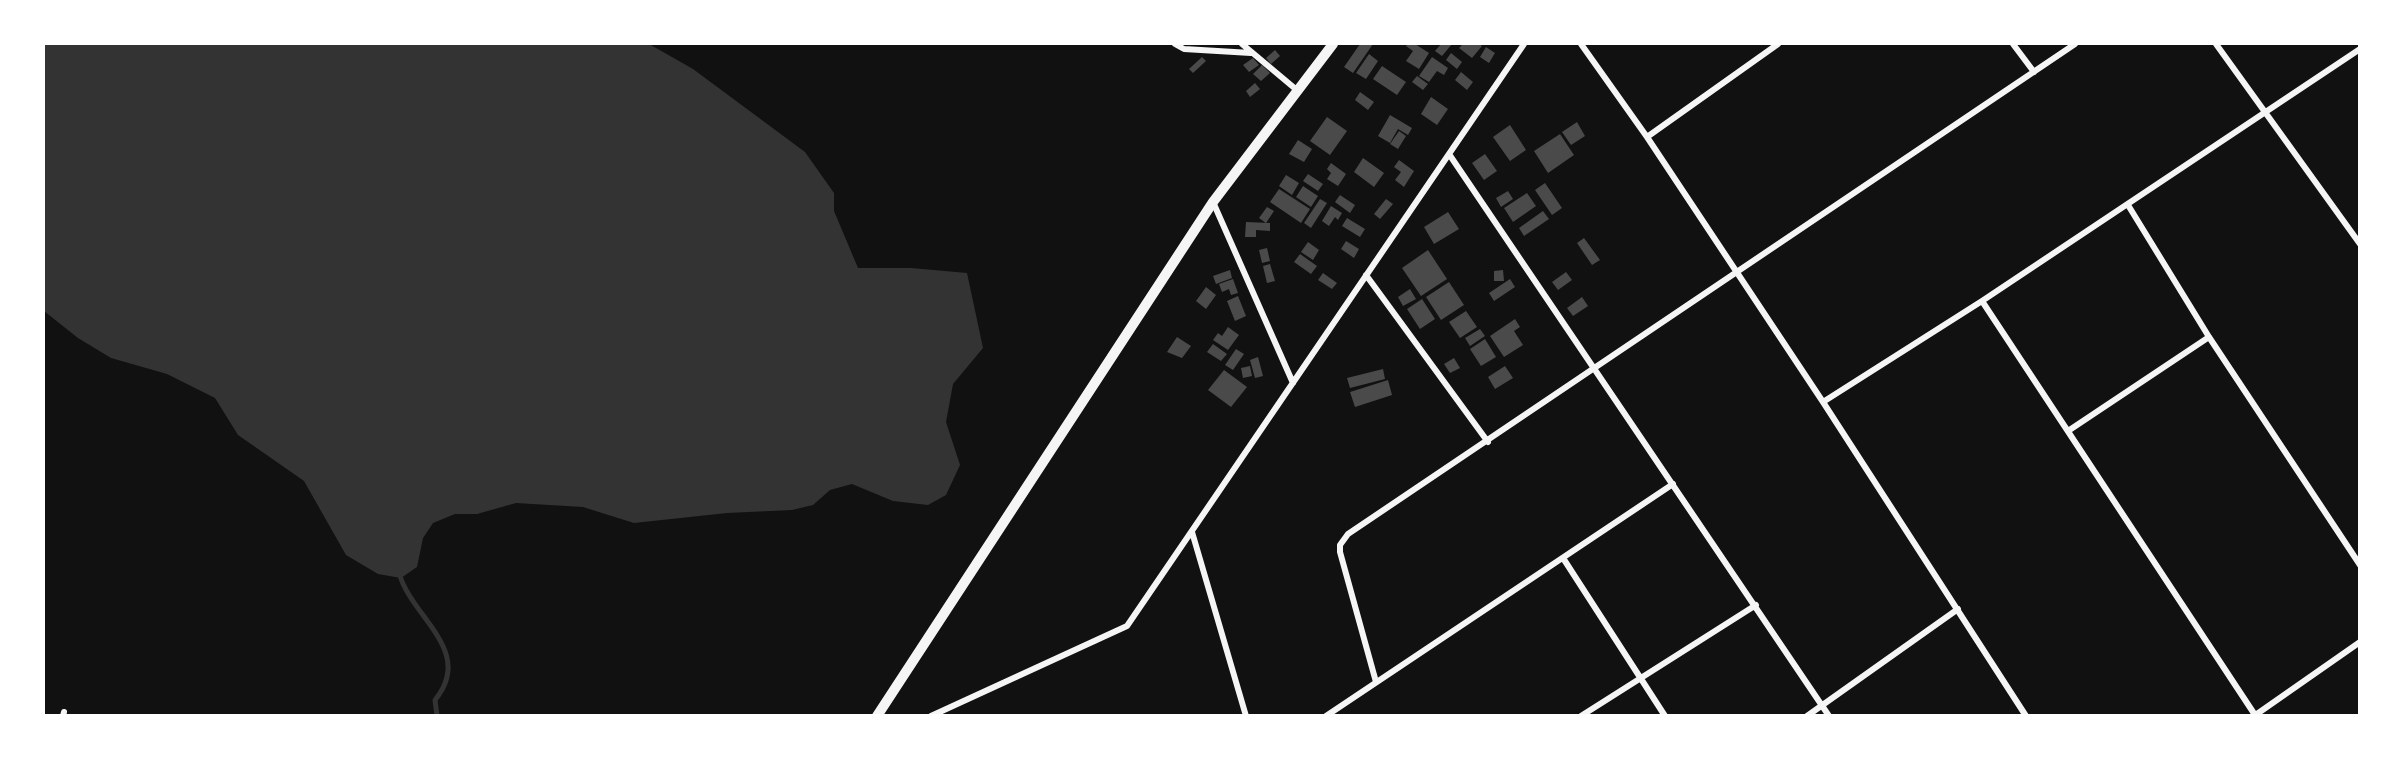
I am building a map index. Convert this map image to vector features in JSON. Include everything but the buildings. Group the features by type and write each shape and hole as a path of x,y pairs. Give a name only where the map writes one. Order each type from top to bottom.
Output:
{"street":[{"path":"1175,44 1184,49 1251,53"},
{"path":"1242,44 1298,91"},
{"path":"877,716 1213,202 1333,44"},
{"path":"930,716 1124,628 1192,532 1524,44"},
{"path":"1581,44 1647,137 1823,402 2026,716"},
{"path":"1647,137 1778,44"},
{"path":"2013,44 2034,72"},
{"path":"1376,682 1340,552 1340,545 1348,534 1488,442 2075,44"},
{"path":"2216,44 2360,244"},
{"path":"1823,402 1982,301 2360,49"},
{"path":"1449,154 1756,605 1828,716"},
{"path":"1213,202 1293,383"},
{"path":"2128,205 2209,337 2360,565"},
{"path":"1366,275 1488,442"},
{"path":"1982,301 2254,715 2360,642"},
{"path":"2068,432 2209,337"},
{"path":"1326,716 1673,484"},
{"path":"1192,532 1246,716"},
{"path":"1563,558 1665,716"},
{"path":"1581,716 1756,605"},
{"path":"1807,716 1958,609"}],"shaded area":[{"path":"44,44 649,44 693,69 805,152 834,193 834,211 858,268 911,268 967,273 983,348 953,384 946,422 960,465 946,495 928,505 893,501 852,484 830,490 813,505 792,510 727,513 634,523 583,507 516,503 477,514 455,514 433,523 423,538 417,567 401,578 378,574 346,555 304,481 238,435 215,398 167,374 111,358 78,338 44,311"}],"waterway":[{"path":"399,572 405,588 444,649 448,665 446,682 435,700 437,716"}]}
